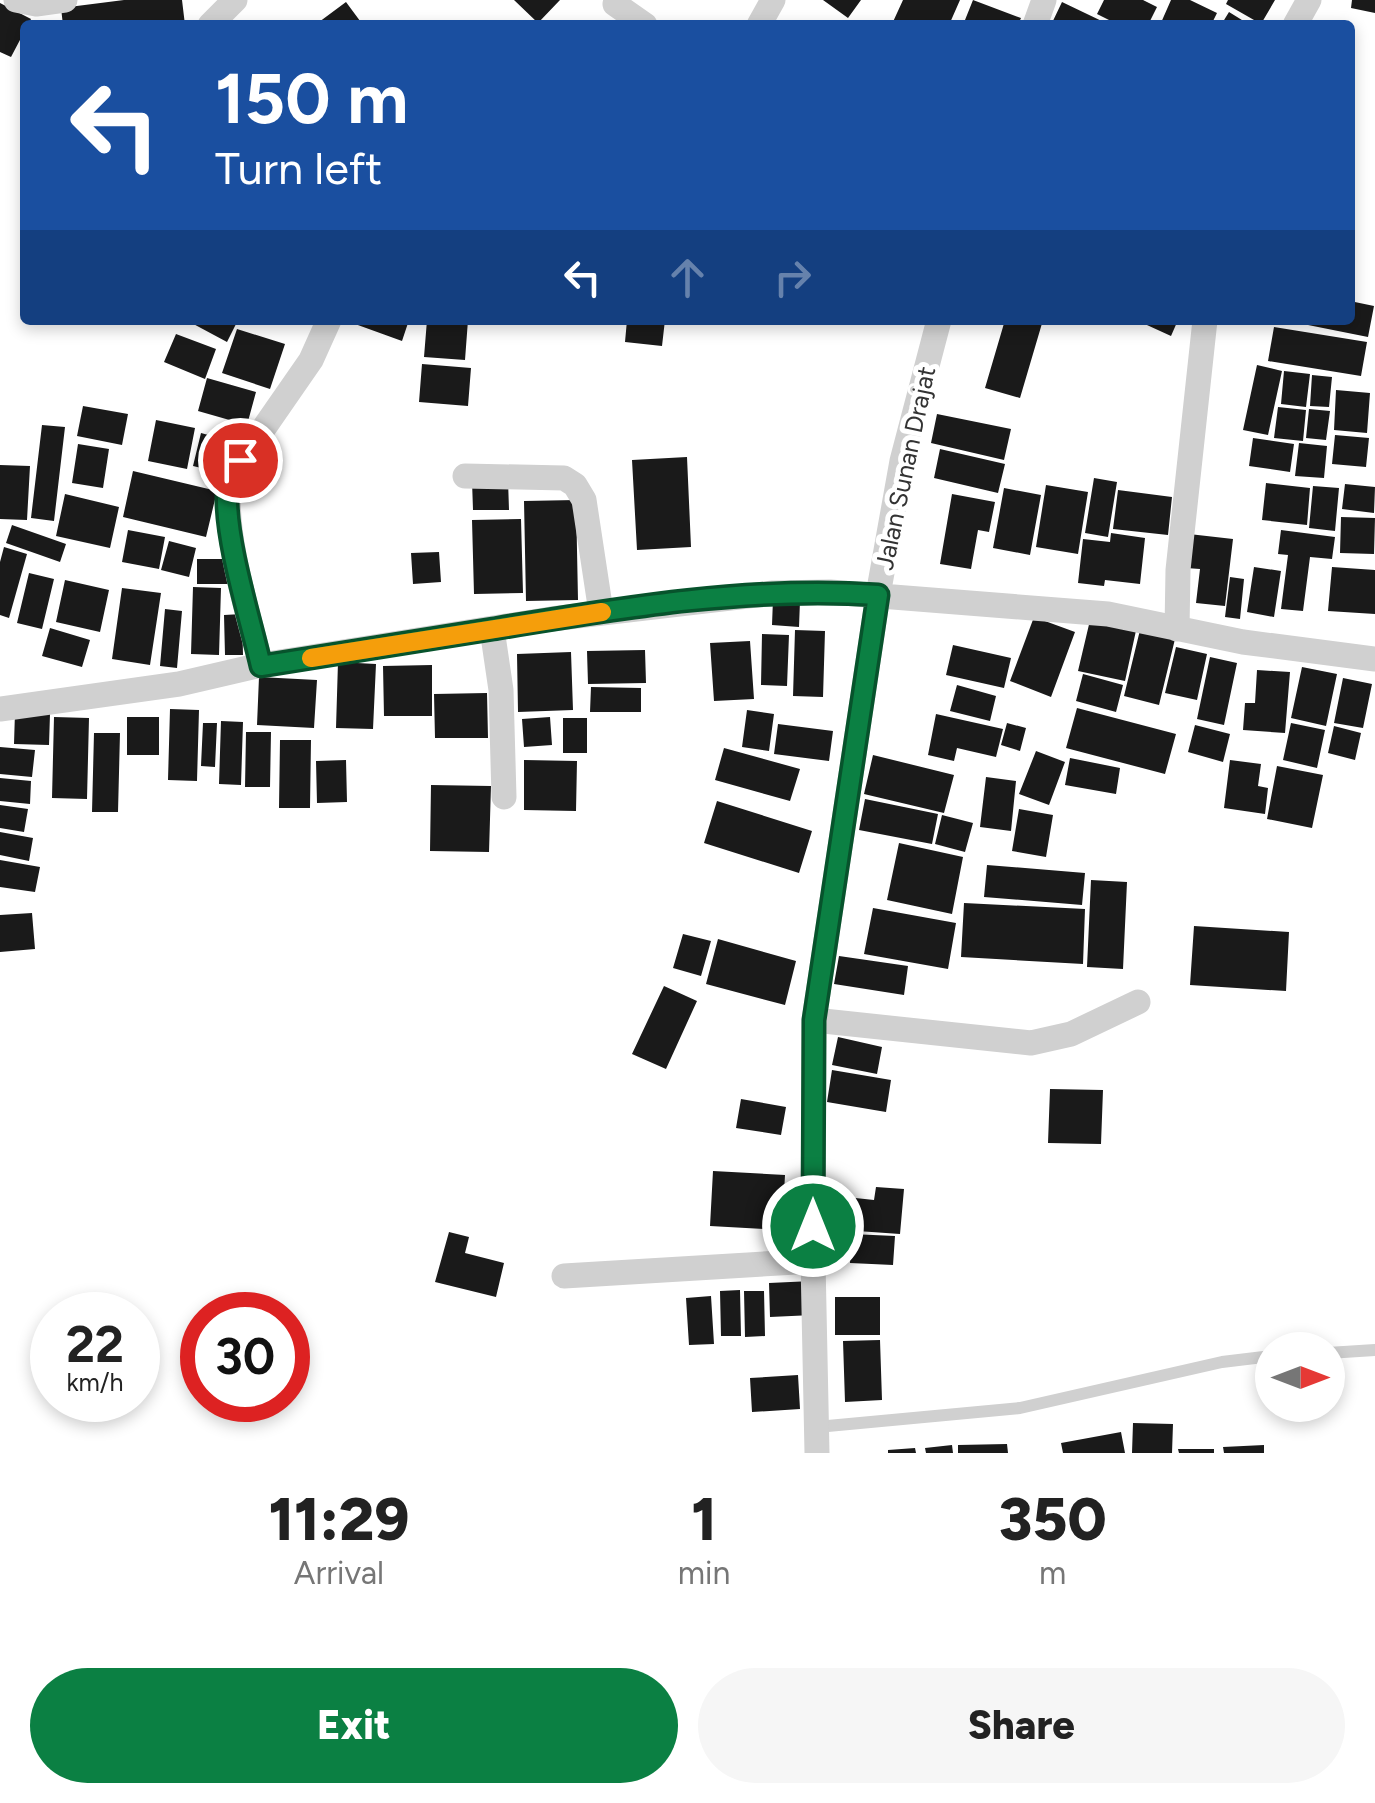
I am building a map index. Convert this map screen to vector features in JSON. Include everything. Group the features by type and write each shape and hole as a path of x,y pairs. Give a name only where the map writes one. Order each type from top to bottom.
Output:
{"street":[{"path":"16,0 36,4 65,0"},
{"path":"215,20 235,0"},
{"path":"620,1 640,20"},
{"path":"261,666 230,525 230,477 311,360 327,325"},
{"name":"Jalan Sunan Drajat","path":"817,1440 812,1261 814,1020 878,595 902,461 937,325"},
{"path":"1176,630 1178,570 1204,325"},
{"path":"464,476 564,478 575,485 584,500 601,612"},
{"path":"0,709 178,684 261,666 601,612 773,593 878,595 1108,614 1176,630 1375,659"},
{"path":"492,630 501,690 504,796"},
{"path":"814,1020 1031,1043 1071,1034 1138,1002"},
{"path":"564,1276 812,1261"}],"lane":[{"path":"1345,1352 1375,1350"},
{"path":"817,1440 1020,1408 1255,1358"}],"building":[{"path":"124,0 182,0 184,20 62,20 61,8"},
{"path":"514,0 560,0 541,20 535,20"},
{"path":"823,0 861,0 848,18"},
{"path":"903,0 960,0 951,20 894,20"},
{"path":"973,0 1021,18 1020,20 965,20"},
{"path":"1104,0 1143,0 1157,7 1150,20 1109,20 1097,14"},
{"path":"1171,0 1190,0 1217,13 1214,20 1162,20"},
{"path":"1228,0 1275,0 1263,20 1254,20 1226,4"},
{"path":"1352,0 1375,0 1375,13 1351,8"},
{"path":"346,2 359,20 322,20"},
{"path":"1062,2 1100,20 1053,20"},
{"path":"0,3 31,19 20,20 20,40 11,57 0,52"},
{"path":"1229,12 1242,20 1224,20"},
{"path":"1355,302 1374,306 1368,337 1308,325 1355,325"},
{"path":"195,325 236,325 227,342"},
{"path":"358,325 407,325 402,341"},
{"path":"427,325 468,325 465,360 424,357"},
{"path":"627,325 664,325 662,346 625,342"},
{"path":"1004,325 1042,325 1020,398 985,388"},
{"path":"1147,325 1176,325 1171,336"},
{"path":"1274,327 1367,342 1361,376 1268,361"},
{"path":"237,329 285,344 270,389 222,373"},
{"path":"176,334 216,349 205,379 164,362"},
{"path":"422,364 471,368 468,406 419,402"},
{"path":"1257,365 1282,371 1268,435 1243,430"},
{"path":"1284,371 1310,374 1306,407 1281,404"},
{"path":"1312,375 1332,377 1329,407 1310,406"},
{"path":"207,378 256,392 247,425 198,411"},
{"path":"1336,390 1370,393 1367,433 1334,430"},
{"path":"83,406 128,414 122,445 77,436"},
{"path":"1278,407 1306,410 1303,441 1274,438"},
{"path":"1309,409 1330,411 1326,440 1306,438"},
{"path":"937,414 1011,429 1004,460 931,443"},
{"path":"156,420 195,428 187,469 148,461"},
{"path":"42,425 65,427 54,521 31,518"},
{"path":"201,433 230,441 222,473 193,466"},
{"path":"1335,435 1369,438 1366,467 1332,464"},
{"path":"1253,438 1294,444 1290,472 1249,466"},
{"path":"1299,443 1327,446 1324,478 1295,476"},
{"path":"78,444 109,449 103,488 72,483"},
{"path":"940,449 1005,464 998,493 934,478"},
{"path":"687,457 691,547 637,550 632,460"},
{"path":"0,465 30,466 27,520 0,519"},
{"path":"133,471 217,491 206,537 123,517"},
{"path":"1094,478 1117,482 1108,537 1085,533"},
{"path":"508,480 509,510 473,510 472,481"},
{"path":"1266,483 1310,488 1307,525 1262,520"},
{"path":"1345,484 1375,487 1374,513 1342,509"},
{"path":"1046,485 1088,492 1078,554 1036,547"},
{"path":"1313,486 1339,488 1335,531 1309,528"},
{"path":"1004,488 1041,495 1030,555 993,548"},
{"path":"1118,490 1172,497 1168,535 1113,529"},
{"path":"65,494 119,507 110,548 56,536"},
{"path":"952,494 995,502 989,532 978,530 971,569 940,564"},
{"path":"576,500 578,600 526,601 524,501"},
{"path":"1341,517 1375,518 1374,554 1340,553"},
{"path":"521,519 523,593 474,594 472,520"},
{"path":"12,525 66,544 60,562 6,543"},
{"path":"128,530 165,537 159,569 122,562"},
{"path":"1281,530 1335,537 1332,559 1310,557 1303,611 1281,609 1288,555 1278,554"},
{"path":"1111,533 1145,538 1140,584 1105,580 1104,586 1078,583 1083,539 1110,542"},
{"path":"1189,534 1233,539 1225,606 1196,603 1200,569 1186,568"},
{"path":"169,541 196,548 189,577 161,570"},
{"path":"4,547 27,554 9,618 0,615 0,562"},
{"path":"439,552 441,582 413,584 411,553"},
{"path":"197,559 230,559 231,584 197,584"},
{"path":"1254,567 1281,571 1274,617 1247,612"},
{"path":"1332,567 1375,570 1375,614 1328,611"},
{"path":"29,573 54,579 42,629 17,623"},
{"path":"1230,577 1244,579 1240,619 1225,617"},
{"path":"65,580 109,590 100,632 56,622"},
{"path":"193,587 221,588 219,655 191,654"},
{"path":"122,588 161,593 150,665 112,659"},
{"path":"773,599 800,601 799,627 772,625"},
{"path":"165,609 182,611 177,668 160,666"},
{"path":"242,614 243,655 225,655 224,615"},
{"path":"1091,616 1137,626 1125,681 1078,671"},
{"path":"1034,617 1075,632 1051,697 1010,681"},
{"path":"50,628 90,640 82,667 42,656"},
{"path":"795,630 825,631 823,697 793,696"},
{"path":"1140,630 1175,639 1159,705 1124,696"},
{"path":"762,634 789,635 787,686 761,685"},
{"path":"750,641 754,699 714,701 710,643"},
{"path":"953,645 1011,658 1004,688 946,675"},
{"path":"1176,647 1207,654 1197,700 1165,693"},
{"path":"645,650 646,683 588,684 587,651"},
{"path":"571,652 573,710 518,712 517,654"},
{"path":"1210,657 1237,663 1224,725 1197,719"},
{"path":"338,662 376,664 373,729 336,728"},
{"path":"432,665 432,716 384,716 383,666"},
{"path":"1302,667 1337,674 1326,726 1291,718"},
{"path":"1257,670 1290,672 1285,733 1243,730 1245,703 1255,703"},
{"path":"1083,674 1123,685 1116,712 1076,701"},
{"path":"259,677 317,680 314,728 257,725"},
{"path":"1343,678 1372,684 1363,728 1334,723"},
{"path":"957,685 996,696 990,721 950,711"},
{"path":"591,687 641,688 641,712 590,712"},
{"path":"487,693 488,738 435,738 434,694"},
{"path":"1077,708 1176,734 1165,774 1066,748"},
{"path":"170,709 199,710 197,781 168,780"},
{"path":"747,710 774,714 769,751 742,747"},
{"path":"15,712 50,714 49,745 14,744"},
{"path":"936,714 1003,729 996,757 957,748 954,761 928,755"},
{"path":"54,717 89,718 87,799 52,798"},
{"path":"127,717 159,717 159,755 127,755"},
{"path":"550,717 552,745 524,747 522,719"},
{"path":"563,718 587,718 587,753 563,753"},
{"path":"221,721 243,722 241,785 219,784"},
{"path":"203,723 217,723 215,767 201,766"},
{"path":"1007,723 1026,728 1020,751 1001,745"},
{"path":"1291,723 1325,730 1317,768 1283,760"},
{"path":"778,724 833,731 829,761 774,754"},
{"path":"1195,725 1230,734 1223,762 1188,752"},
{"path":"1334,726 1361,733 1355,760 1328,753"},
{"path":"246,732 271,732 270,787 245,787"},
{"path":"94,733 120,733 118,812 92,812"},
{"path":"280,740 311,740 310,808 279,808"},
{"path":"0,747 35,750 32,777 0,774"},
{"path":"724,748 800,769 790,801 715,780"},
{"path":"1036,751 1065,762 1049,805 1019,794"},
{"path":"873,755 954,775 944,813 864,794"},
{"path":"1070,758 1120,768 1116,794 1065,785"},
{"path":"346,760 347,802 317,803 316,761"},
{"path":"524,760 577,761 576,811 524,810"},
{"path":"1230,760 1261,764 1258,786 1268,788 1265,814 1224,808"},
{"path":"1277,766 1323,775 1312,828 1267,819"},
{"path":"986,777 1016,781 1011,831 980,827"},
{"path":"0,778 31,781 30,804 0,801"},
{"path":"431,785 491,786 489,852 430,851"},
{"path":"865,799 938,814 932,844 859,830"},
{"path":"717,801 812,831 799,873 704,843"},
{"path":"0,805 28,809 24,832 0,828"},
{"path":"1019,809 1053,815 1046,857 1012,851"},
{"path":"942,815 973,823 965,852 935,844"},
{"path":"0,832 33,838 29,861 0,855"},
{"path":"899,843 963,857 952,914 887,900"},
{"path":"0,860 40,867 35,892 0,887"},
{"path":"987,865 1085,873 1082,905 984,897"},
{"path":"1091,880 1127,882 1123,969 1087,967"},
{"path":"964,903 1085,909 1083,964 961,957"},
{"path":"873,908 956,923 948,969 864,954"},
{"path":"32,913 35,949 0,952 0,915"},
{"path":"1194,926 1289,932 1286,991 1190,985"},
{"path":"683,934 711,941 701,976 673,968"},
{"path":"718,939 796,961 785,1005 706,984"},
{"path":"839,956 908,966 904,995 834,984"},
{"path":"664,986 697,1001 666,1069 632,1054"},
{"path":"838,1037 882,1047 877,1074 832,1065"},
{"path":"832,1070 891,1080 886,1112 827,1102"},
{"path":"1050,1089 1103,1090 1101,1144 1048,1143"},
{"path":"741,1099 786,1107 781,1135 736,1128"},
{"path":"713,1171 785,1175 782,1230 710,1226"},
{"path":"876,1187 904,1189 900,1234 843,1230 846,1197 874,1200"},
{"path":"449,1232 469,1237 465,1253 504,1263 496,1297 435,1282"},
{"path":"851,1234 895,1236 893,1265 850,1263"},
{"path":"812,1281 813,1315 770,1317 769,1283"},
{"path":"740,1290 741,1336 721,1336 720,1291"},
{"path":"744,1291 764,1291 765,1336 745,1337"},
{"path":"711,1296 714,1344 689,1345 686,1298"},
{"path":"835,1297 880,1297 880,1335 835,1335"},
{"path":"880,1340 882,1400 845,1402 843,1341"},
{"path":"798,1375 800,1409 752,1412 750,1378"},
{"path":"1133,1423 1173,1424 1172,1453 1132,1453"},
{"path":"1121,1432 1125,1453 1063,1453 1061,1443"},
{"path":"1007,1444 1008,1453 958,1453 958,1445"},
{"path":"952,1445 953,1453 926,1453 925,1448"},
{"path":"1264,1445 1264,1453 1224,1453 1223,1447"},
{"path":"915,1448 916,1453 888,1453 888,1450"},
{"path":"1178,1449 1214,1449 1214,1453 1179,1453"}],"slow traffic":[{"path":"311,658 602,612"}],"route":[{"path":"240,460 230,477 227,496 261,666 601,612 773,593 878,595 814,1020 813,1226"}]}
